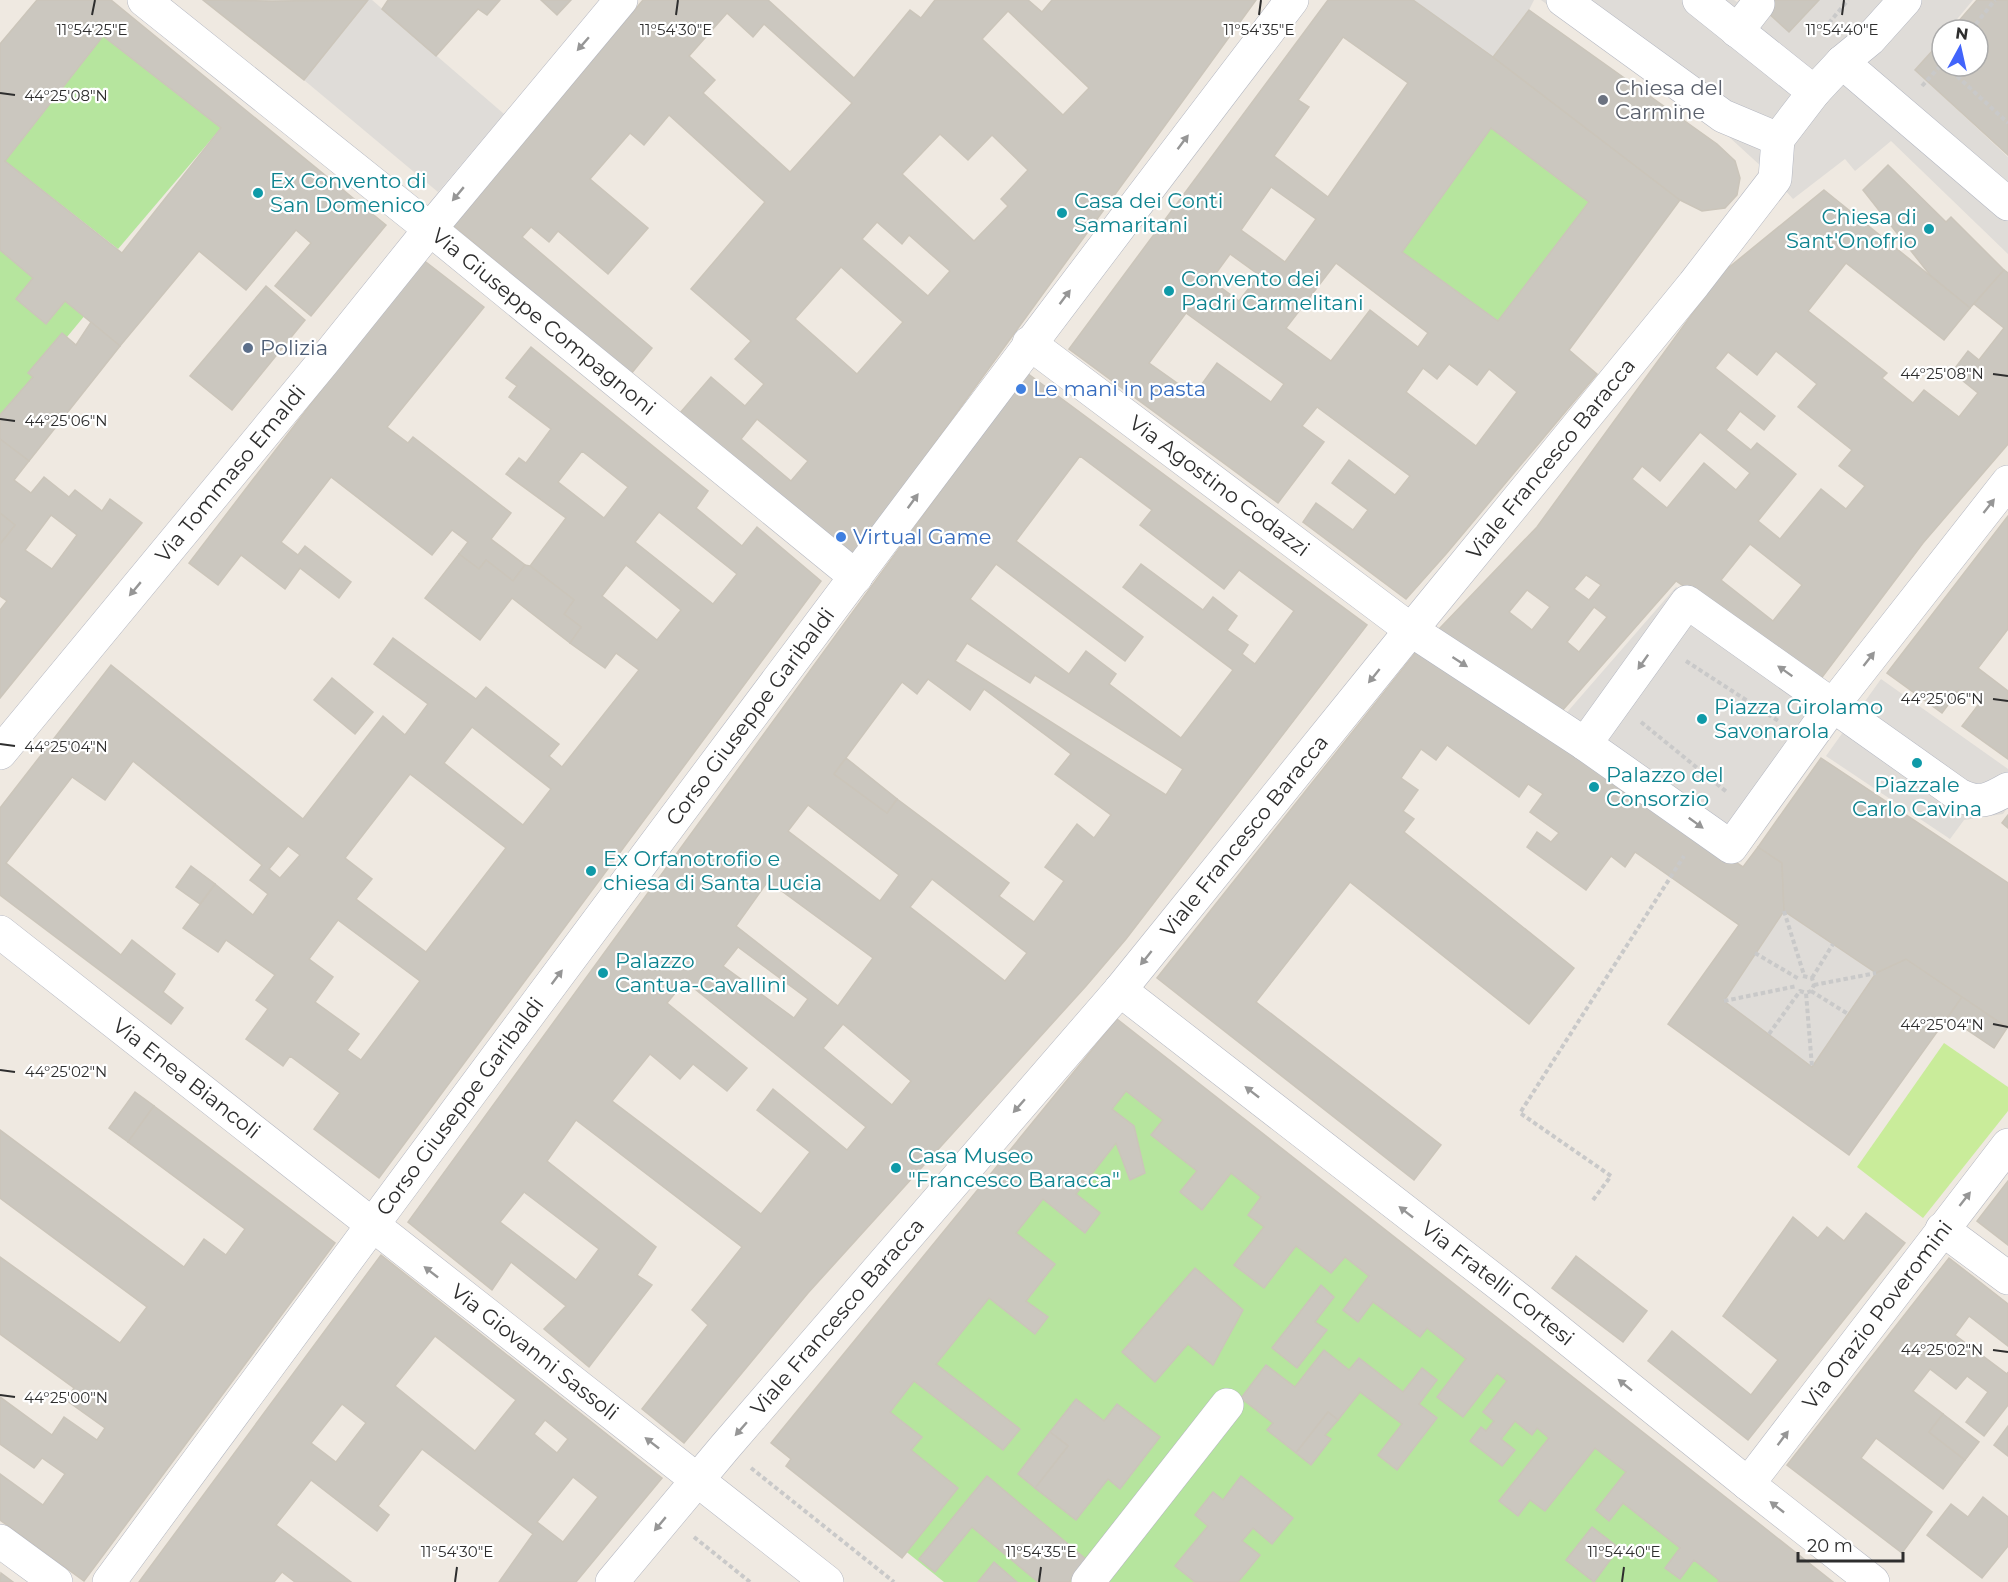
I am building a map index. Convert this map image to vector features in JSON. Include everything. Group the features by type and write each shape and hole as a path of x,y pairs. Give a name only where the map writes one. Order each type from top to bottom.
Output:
{"street":[{"name":"Via Giuseppe Compagnoni","path":"144,0 430,229 856,577"},
{"name":"Via Tommaso Emaldi","path":"0,753 621,0"},
{"name":"Corso Giuseppe Garibaldi","path":"109,1582 371,1225 1029,343 1292,0"},
{"path":"1563,0 1723,116 1778,139 1814,92 1842,62 1870,39 1905,0"},
{"path":"1699,0 1814,92"},
{"path":"1737,30 1758,4"},
{"path":"1842,62 2008,204"},
{"name":"Viale Francesco Baracca","path":"612,1582 725,1447 1120,990 1694,284 1775,179 1778,139"},
{"name":"Via Agostino Codazzi","path":"1029,343 1411,630 1585,744"},
{"path":"2008,482 1833,705 1731,848 1585,744 1687,602 1833,705 1959,795 1972,801 1984,800 2008,789"},
{"name":"Via Enea Biancoli","path":"0,932 371,1225"},
{"name":"Via Fratelli Cortesi","path":"1120,990 1521,1301 1873,1582"},
{"name":"Via Orazio Poveromini","path":"1748,1484 2008,1144"},
{"name":"Via Giovanni Sassoli","path":"371,1225 827,1582"},
{"path":"1942,1229 2008,1278"},
{"path":"1088,1582 1227,1405"},
{"path":"0,1541 56,1582"}],"path":[{"path":"1981,18 1995,0"},
{"path":"1959,78 2008,123"},
{"path":"1657,643 1786,726 1790,721 1814,731"},
{"path":"1616,701 1729,794"},
{"path":"1593,1200 1611,1176 1520,1113 1702,828"},
{"path":"1784,911 1804,975"},
{"path":"1814,985 1812,978 1833,944"},
{"path":"1755,953 1799,980"},
{"path":"1812,1067 1808,992 1814,985 1876,973"},
{"path":"1804,975 1812,978"},
{"path":"1800,991 1797,986 1804,975"},
{"path":"1724,1000 1797,986"},
{"path":"1800,991 1808,992 1848,1014"},
{"path":"1769,1034 1800,991"},
{"path":"725,1447 894,1582"},
{"path":"667,1516 750,1582"}],"green space":[{"path":"103,36 221,128 118,249 5,161"},
{"path":"1491,128 1589,202 1498,321 1402,252"},
{"path":"0,236 86,314 0,418"},
{"path":"1120,1035 1826,1582 944,1582 771,1443"},
{"path":"1944,1043 2008,1087 2008,1111 1923,1218 1857,1167"}],"shaded area":[{"path":"368,0 372,0 504,114 438,192 304,80"},
{"path":"1413,0 1534,0 1493,57"},
{"path":"1541,0 1734,0 1737,2 1754,0 1789,32 1819,0 1973,0 1958,18 1930,18 1930,52 1915,70 2008,157 2008,254 1891,141 1855,171 1845,159 1793,199 1775,179 1716,125"},
{"name":"Piazza Girolamo Savonarola","path":"1676,587 1854,706 1741,862 1549,733"},
{"name":"Piazzale Carlo Cavina","path":"1881,679 2008,769 2008,807 2003,814 1964,820 1950,839 1826,756"},
{"path":"1784,911 1876,973 1812,1067 1724,1001"}],"building":[{"name":"Ex Convento di San Domenico","path":"37,0 111,0 386,225 311,316 275,286 311,243 296,230 246,290 199,251 120,346 65,301 46,324 16,299 33,278 0,250 0,44","holes":["103,36 221,128 122,253 5,161"]},
{"path":"203,0 272,1 368,0 304,80"},
{"path":"388,0 500,0 487,15 478,9 436,56 382,9"},
{"path":"541,0 571,0 557,15"},
{"path":"643,0 768,0 854,78 910,10 921,18 935,0 1028,0 1042,12 1052,0 1256,0 852,557 680,413 711,377 745,406 764,384 735,359 751,341 691,289 765,202 669,115 644,145 630,133 590,179 648,228 608,274 558,231 549,242 531,227 522,237 652,348 631,374 454,226","holes":["1008,11 1089,88 1063,115 982,39","727,13 753,37 764,24 852,103 790,172 703,93 715,80 689,56","940,134 968,160 992,135 1028,170 1001,199 1008,206 974,241 902,174","877,222 902,244 909,235 950,271 928,296 862,239","841,267 903,322 857,374 795,319","757,419 808,461 791,481 741,439"]},
{"name":"Convento dei Padri Carmelitani","path":"1328,0 1413,0 1493,57 1680,200 1569,350 1597,374 1406,599 1303,522 1316,503 1353,530 1368,510 1332,483 1349,460 1395,495 1410,476 1317,407 1302,426 1324,442 1278,503 1069,349","holes":["1343,37 1408,83 1328,197 1274,156 1309,107 1298,100","1491,128 1589,202 1498,321 1402,252","1271,187 1316,219 1285,262 1241,230","1230,254 1259,275 1239,301 1211,280","1336,263 1428,333 1418,347 1370,310 1331,361 1286,328","1186,313 1284,384 1271,402 1217,363 1194,395 1149,363","1449,364 1477,385 1489,369 1517,392 1476,446 1406,392 1423,368 1437,379"]},
{"path":"1754,0 1819,0 1789,32"},
{"path":"1977,0 2008,0 2008,155 1915,70 1930,53 1930,78 1990,78 1990,18 1961,18"},
{"name":"Chiesa del Carmine","path":"1529,10 1717,144 1735,161 1740,178 1737,195 1725,208 1702,211 1680,200 1493,57"},
{"name":"Chiesa di Sant'Onofrio","path":"1888,165 1946,222 1951,217 2004,270 1970,308 1930,275 1863,190"},
{"path":"1824,190 1970,308 1944,340 1846,263 1808,311 1887,373 1882,378 1913,403 1924,390 1959,417 1978,393 1952,372 1968,351 1979,360 2004,328 1974,304 2004,270 2008,273 2008,444 1923,543 1820,680 1676,581 1561,712 1438,630 1537,527 1722,273","holes":["1776,351 1817,384 1798,407 1852,450 1839,466 1865,486 1846,509 1821,489 1780,539 1758,521 1796,474 1757,443 1751,450 1726,430 1740,411 1764,430 1775,416 1715,368 1728,352 1757,375","1700,432 1750,473 1736,490 1704,463 1667,508 1632,479 1642,466 1660,481","1750,544 1802,585 1773,621 1721,580","1586,575 1601,585 1589,600 1574,589","1527,590 1550,607 1532,630 1509,612","1594,607 1607,617 1579,652 1567,642"]},
{"path":"422,259 484,307 387,427 408,443 413,437 511,513 491,539 525,565 513,581 486,560 479,569 459,554 468,542 452,530 432,555 331,477 281,542 298,555 305,546 351,582 339,598 300,568 285,589 241,555 218,585 189,563"},
{"name":"Polizia","path":"266,286 305,320 232,410 190,376"},
{"path":"91,322 120,346 29,461 0,439 0,415 33,377 28,373 62,333 76,345"},
{"path":"531,347 708,491 696,508 742,546 757,527 821,581 379,1178 314,1129 340,1093 290,1056 283,1066 246,1039 268,1009 256,1000 275,975 226,940 218,952 183,928 215,884 253,915 268,894 250,880 262,865 133,761 105,800 72,777 6,863 121,955 132,940 175,974 163,992 183,1008 171,1024 0,895 0,808 111,665 303,819 383,716 405,735 428,704 374,664 393,638 476,699 486,687 559,744 549,756 562,767 639,670 616,653 605,668 570,643 581,627 564,614 574,600 530,566 566,518 506,474 519,458 526,463 551,429 509,397 517,386 506,378","holes":["582,451 628,487 604,518 558,482","659,512 737,574 713,604 635,542","626,565 681,610 657,640 602,596","472,727 551,789 523,825 444,763","410,774 506,848 426,952 356,899 372,879 345,858","288,846 300,855 280,878 269,869","338,920 420,981 361,1060 347,1050 359,1034 315,1002 333,977 309,959"]},
{"path":"1027,373 1367,625 1126,939 808,1293 684,1443 642,1409 708,1325 692,1310 742,1247 576,1120 547,1161 656,1247 637,1275 652,1285 589,1367 544,1329 566,1306 511,1262 492,1290 408,1222","holes":["1080,456 1152,510 1140,525 1224,589 1239,570 1294,611 1255,664 1242,654 1248,645 1227,630 1237,616 1213,597 1203,610 1141,564 1123,587 1233,670 1181,738 1109,684 1116,674 1086,651 1069,674 970,599 996,564 1125,661 1143,637 1016,541","967,643 1030,683 1035,675 1183,769 1166,795 955,661","928,679 970,710 984,689 1071,754 1055,774 1111,815 1094,838 1077,824 1045,867 1064,881 1034,922 999,896 1009,883 897,799 887,813 834,774 902,682 917,694","808,805 899,875 880,901 788,831","932,879 1027,953 1005,981 910,907","768,881 873,958 838,1006 736,926","738,947 808,999 794,1018 723,966","685,981 866,1127 847,1150 773,1089 757,1110 810,1152 761,1214 612,1101 650,1054 680,1079 693,1064 727,1091 747,1068 667,1003","843,1024 911,1081 892,1105 823,1048","524,1192 599,1249 576,1280 500,1222"]},
{"path":"0,439 29,461 14,480 31,493 44,477 69,497 75,490 102,511 110,499 142,523 0,698 0,610 7,601 0,596 0,544 15,525 0,513","holes":["51,515 77,535 52,569 25,550"]},
{"path":"0,513 15,525 0,544"},
{"path":"2008,516 2008,629 1978,668 2008,691 2008,759 1962,726 1979,704 1959,690 1942,713 1887,673"},
{"path":"459,554 479,569 486,560 513,581 525,565 530,566 574,600 564,614 581,627 570,643 512,598 480,640 425,598"},
{"path":"1416,652 1743,867 1758,847 1782,863 1784,911 1724,1001 1812,1067 1876,973 1906,959 1962,997 1849,1155 1668,1024 1739,925 1635,852 1625,867 1611,856 1586,890 1527,847 1537,832 1551,842 1559,833 1530,812 1543,794 1528,784 1519,797 1447,745 1436,760 1421,749 1401,778 1418,790 1403,811 1414,819 1404,832 1574,968 1529,1024 1350,882 1256,1002 1441,1145 1414,1180 1157,978"},
{"path":"332,678 373,712 355,734 314,700"},
{"path":"846,758 897,799 887,813 834,774"},
{"path":"1821,758 2008,883 2008,1028 1906,959 1876,973 1784,911 1782,863 1758,847"},
{"path":"2008,815 2008,828 2002,823"},
{"path":"191,866 215,884 200,904 176,887"},
{"path":"1962,997 2007,1028 1994,1048 1948,1017"},
{"path":"1117,1019 1833,1582 1718,1582 1719,1580 1694,1560 1680,1579 1665,1568 1680,1548 1623,1503 1609,1521 1596,1510 1626,1472 1595,1448 1545,1511 1530,1500 1518,1516 1499,1501 1549,1438 1537,1428 1532,1435 1515,1421 1501,1439 1515,1450 1502,1466 1470,1441 1481,1427 1486,1431 1494,1421 1483,1412 1507,1381 1497,1373 1463,1417 1437,1397 1466,1359 1427,1328 1420,1337 1373,1302 1358,1322 1343,1310 1369,1276 1345,1257 1331,1273 1296,1246 1264,1288 1234,1265 1264,1227 1248,1215 1261,1197 1231,1173 1202,1210 1180,1192 1197,1171 1151,1135 1163,1120 1126,1091 1112,1109 1134,1126 1145,1173 1130,1180 1116,1143 1076,1194 1100,1213 1085,1233 1043,1199 1016,1233 1055,1264 1026,1301 1048,1317 1035,1334 989,1298 936,1364 1020,1429 1003,1450 914,1381 890,1412 922,1437 911,1450 958,1488 902,1558 786,1466 791,1459 771,1443"},
{"path":"135,1092 154,1106 128,1142 109,1128"},
{"path":"154,1106 335,1243 84,1581 0,1520 0,1474 43,1505 65,1474 42,1458 34,1468 0,1444 0,1397 52,1435 64,1417 97,1440 105,1428 66,1400 74,1388 0,1334 0,1257 120,1343 147,1307 0,1198 0,1130 184,1267 204,1239 226,1255 245,1229 128,1142"},
{"path":"2008,1181 2008,1245 1977,1221"},
{"path":"1866,1213 1905,1243 1748,1440 1648,1361 1672,1331 1751,1395 1778,1360 1723,1316 1793,1217 1818,1238 1827,1227 1844,1241"},
{"path":"381,1255 662,1478 576,1582 499,1582 533,1534 422,1449 378,1506 389,1515 377,1531 311,1480 276,1525 351,1582 295,1582 282,1572 274,1582 139,1582","holes":["435,1336 516,1400 475,1451 395,1386","342,1404 366,1423 336,1462 311,1443","545,1420 568,1439 557,1453 534,1434","573,1477 598,1497 563,1542 537,1522"]},
{"path":"1576,1256 1647,1311 1623,1342 1552,1288"},
{"path":"1949,1258 2008,1304 2008,1346 1969,1316 1955,1335 2007,1374 2008,1372 2008,1405 1984,1436 1966,1422 1988,1392 1967,1376 1956,1389 1930,1369 1913,1391 1943,1414 1929,1432 1965,1460 1943,1489 1876,1438 1861,1458 1932,1512 1902,1553 1787,1465"},
{"path":"1195,1268 1243,1310 1213,1365 1188,1344 1155,1382 1122,1352"},
{"path":"1321,1285 1334,1297 1315,1322 1327,1330 1297,1368 1272,1348"},
{"path":"1324,1350 1349,1370 1359,1358 1403,1392 1422,1368 1437,1380 1419,1404 1437,1418 1397,1470 1378,1455 1402,1424 1360,1392 1338,1420 1328,1412 1296,1453 1267,1430 1273,1423 1241,1398 1266,1365 1295,1387"},
{"path":"1076,1399 1104,1421 1117,1404 1160,1437 1120,1489 1108,1479 1076,1520 1035,1488 1068,1446 1050,1432"},
{"path":"1328,1412 1338,1420 1325,1435 1331,1439 1311,1465 1296,1453"},
{"path":"1943,1414 1979,1442 1965,1460 1929,1432"},
{"path":"2008,1426 2008,1456 1994,1445"},
{"path":"1050,1432 1068,1446 1035,1488 1018,1474"},
{"path":"987,1476 1087,1560 1069,1582 1038,1582 972,1527 935,1572 919,1559"},
{"path":"1241,1476 1293,1518 1272,1544 1253,1528 1242,1541 1260,1555 1238,1582 1195,1582 1175,1566 1208,1526 1195,1515 1213,1492 1223,1500"},
{"path":"1983,1497 2008,1517 2008,1546 1982,1578 1927,1535 1951,1504 1968,1517"},
{"path":"1592,1527 1619,1548 1594,1582 1566,1560"},
{"path":"994,1562 1017,1582 978,1582"},
{"path":"1,1573 13,1582 0,1582"}],"place":[{"name":"Chiesa del Carmine","path":"1603,100"},
{"name":"Ex Convento di San Domenico","path":"258,193"},
{"name":"Casa dei Conti Samaritani","path":"1062,213"},
{"name":"Chiesa di Sant'Onofrio","path":"1929,229"},
{"name":"Convento dei Padri Carmelitani","path":"1169,291"},
{"name":"Polizia","path":"248,348"},
{"name":"Le mani in pasta","path":"1021,389"},
{"name":"Virtual Game","path":"841,537"},
{"name":"Piazza Girolamo Savonarola","path":"1702,719"},
{"name":"Piazzale Carlo Cavina","path":"1917,763"},
{"name":"Palazzo del Consorzio","path":"1594,787"},
{"name":"Ex Orfanotrofio e chiesa di Santa Lucia","path":"591,871"},
{"name":"Palazzo Cantua-Cavallini","path":"603,973"},
{"name":"Casa Museo \"Francesco Baracca\"","path":"896,1168"}]}
